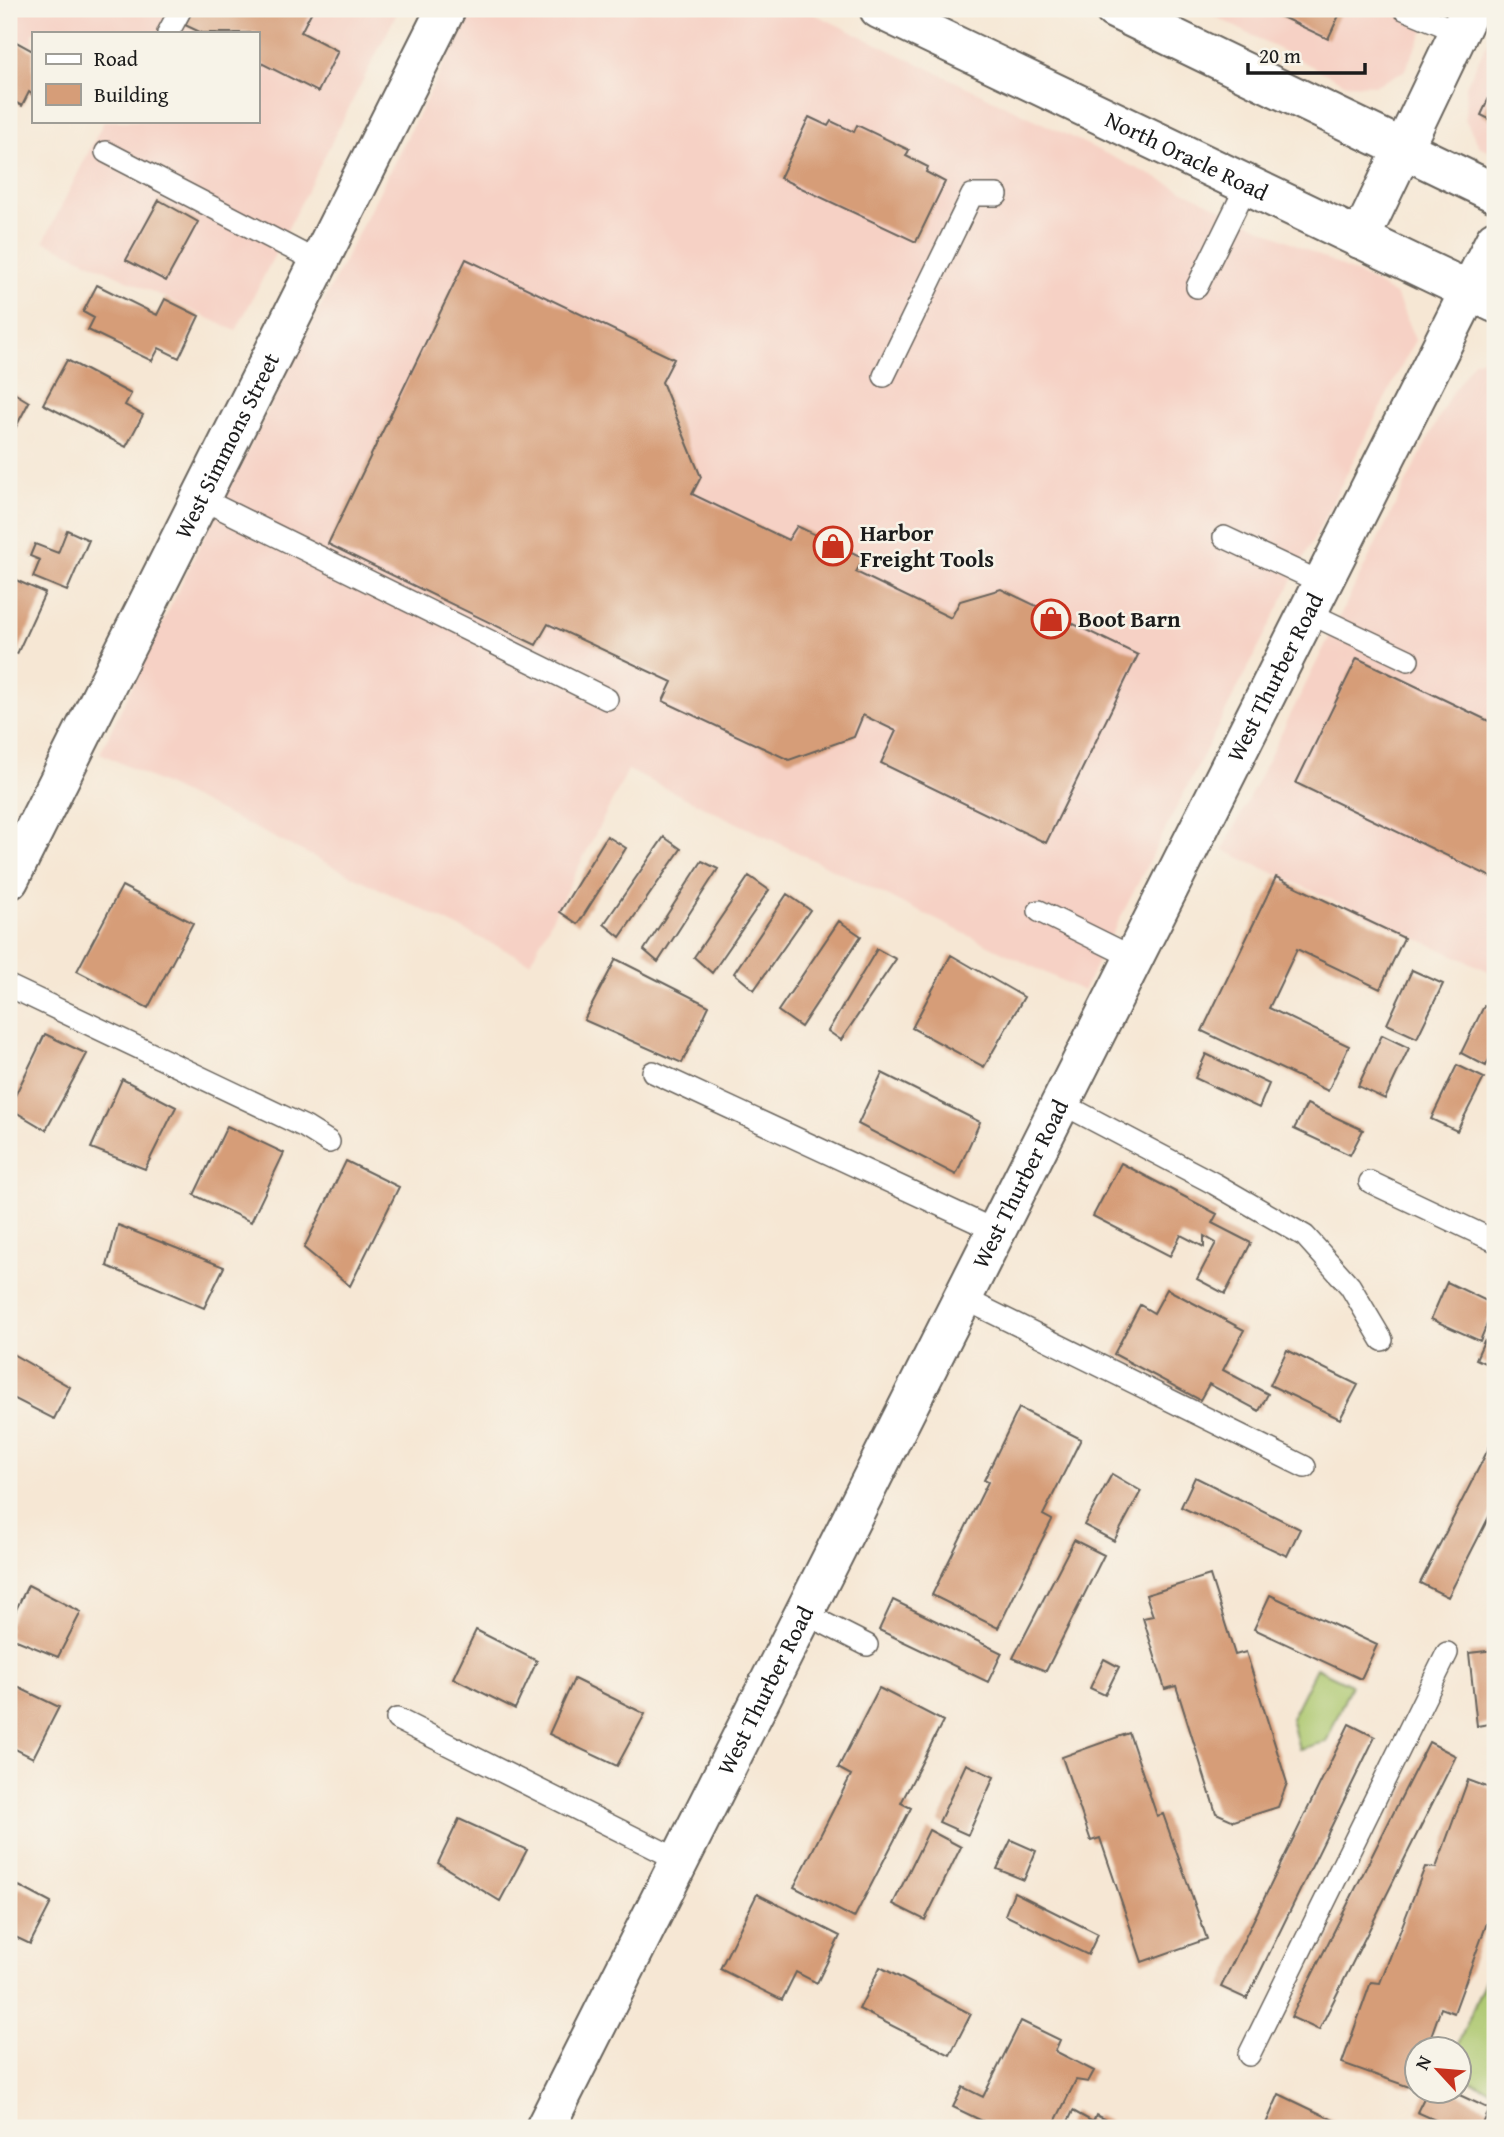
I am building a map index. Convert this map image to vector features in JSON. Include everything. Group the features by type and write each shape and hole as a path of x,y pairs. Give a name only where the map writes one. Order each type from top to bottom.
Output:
{"main road":[{"name":"West Simmons Street","path":"9,880 446,9"},
{"name":"North Oracle Road","path":"879,9 1482,297"},
{"path":"1114,9 1495,193"},
{"path":"1360,239 1465,20"},
{"name":"West Thurber Road","path":"545,2128 1315,597 1482,297 1495,240"}],"lane":[{"path":"168,32 180,9"},
{"path":"1404,9 1465,20"},
{"path":"106,152 318,262"},
{"path":"1197,287 1247,185"},
{"path":"884,376 972,195 997,195"},
{"path":"200,498 607,699"},
{"path":"1224,537 1408,660"},
{"path":"1039,911 1134,958"},
{"path":"9,985 305,1127 329,1142"},
{"path":"653,1072 996,1231"},
{"path":"1061,1103 1215,1184 1305,1236 1350,1286 1382,1340"},
{"path":"1370,1182 1495,1241"},
{"path":"963,1298 1305,1467"},
{"path":"804,1613 867,1645"},
{"path":"1249,2055 1447,1653"},
{"path":"397,1719 680,1860"}],"shaded area":[{"path":"9,9 399,9 236,331 44,241 104,122 259,122 259,32 32,32 32,46 9,34"},
{"path":"472,9 804,9 1370,280 1397,296 1415,340 1083,991 628,770 530,962 100,753 204,537"},
{"path":"1201,9 1435,9 1404,71 1376,85 1346,84"},
{"path":"1495,26 1495,154 1479,146 1465,119 1466,86"},
{"path":"1495,355 1495,974 1223,850 1449,397 1474,361"}],"green space":[{"path":"1316,1668 1351,1685 1326,1742 1299,1749 1291,1718"},
{"path":"1495,1957 1495,2091 1472,2082 1472,2036 1462,2036"}],"building":[{"path":"193,9 313,9 301,32 338,51 318,92 259,62 259,32 200,32 185,25"},
{"path":"1265,9 1342,9 1328,39"},
{"path":"9,38 32,50 32,94 29,92 22,106 9,99"},
{"path":"1495,85 1495,122 1481,115"},
{"path":"809,117 828,126 831,121 854,132 857,125 909,150 906,156 928,167 926,172 945,182 916,242 780,178"},
{"path":"159,200 198,222 166,281 126,260"},
{"path":"466,259 674,359 662,382 701,477 692,494 788,540 797,526 864,558 856,572 951,618 960,601 1001,589 1138,655 1046,843 881,763 896,731 863,715 854,737 789,760 663,701 672,682 548,624 536,645 328,544"},
{"path":"97,285 157,315 165,299 199,316 179,358 159,348 152,361 88,330 94,318 83,312"},
{"path":"67,360 131,394 125,405 143,415 126,447 43,404"},
{"path":"9,390 29,402 9,440"},
{"path":"67,530 89,540 67,591 33,577 40,560 30,556 35,544 58,553"},
{"path":"9,577 45,593 17,654 9,650"},
{"path":"1357,658 1495,724 1495,879 1296,783"},
{"path":"607,836 626,848 578,924 560,912"},
{"path":"664,837 681,849 620,937 604,924"},
{"path":"702,861 718,869 658,962 644,950"},
{"path":"749,876 769,890 712,973 694,957"},
{"path":"1276,877 1404,938 1380,989 1297,949 1269,1008 1349,1046 1328,1091 1202,1031"},
{"path":"122,886 193,923 148,1008 77,971"},
{"path":"787,894 810,910 754,990 734,973"},
{"path":"839,921 861,936 801,1027 778,1011"},
{"path":"877,949 896,959 841,1040 828,1031"},
{"path":"951,955 1024,997 984,1067 912,1028"},
{"path":"616,959 709,1006 682,1063 584,1020"},
{"path":"1412,970 1443,984 1417,1038 1387,1024"},
{"path":"1484,1006 1495,1011 1495,1046 1486,1066 1461,1053"},
{"path":"45,1034 87,1054 46,1130 9,1108"},
{"path":"1382,1035 1409,1048 1385,1099 1358,1086"},
{"path":"1206,1054 1269,1084 1259,1108 1195,1078"},
{"path":"1457,1065 1484,1078 1457,1131 1431,1119"},
{"path":"882,1073 980,1122 956,1175 858,1124"},
{"path":"122,1079 176,1107 145,1169 91,1148"},
{"path":"1307,1104 1363,1130 1350,1155 1294,1129"},
{"path":"227,1126 284,1153 251,1222 194,1195"},
{"path":"346,1161 399,1187 350,1286 304,1248"},
{"path":"1121,1163 1217,1214 1212,1223 1251,1243 1225,1294 1197,1279 1216,1243 1204,1236 1204,1247 1181,1235 1170,1256 1093,1216"},
{"path":"118,1225 224,1267 204,1308 107,1266"},
{"path":"1447,1282 1495,1305 1480,1341 1431,1319"},
{"path":"1167,1289 1244,1330 1223,1370 1268,1394 1259,1411 1209,1384 1200,1400 1114,1354 1140,1305 1154,1313"},
{"path":"1484,1341 1495,1347 1495,1359 1491,1366 1476,1359"},
{"path":"1287,1350 1358,1385 1340,1419 1270,1385"},
{"path":"9,1352 70,1387 54,1419 9,1396"},
{"path":"1019,1408 1081,1439 1043,1515 1052,1520 998,1628 932,1595 988,1482 984,1480"},
{"path":"1495,1436 1495,1505 1448,1597 1420,1583"},
{"path":"1112,1474 1141,1491 1114,1541 1084,1525"},
{"path":"1195,1477 1300,1529 1287,1556 1181,1507"},
{"path":"1074,1540 1104,1555 1046,1671 1013,1658"},
{"path":"1210,1575 1235,1655 1246,1652 1287,1783 1278,1807 1234,1821 1216,1813 1176,1686 1165,1689 1143,1618 1153,1616 1146,1595"},
{"path":"28,1585 81,1612 58,1657 9,1637 9,1624"},
{"path":"1270,1595 1377,1645 1361,1679 1254,1629"},
{"path":"893,1600 1002,1653 988,1682 879,1630"},
{"path":"476,1630 537,1661 515,1709 453,1678"},
{"path":"1495,1650 1495,1723 1477,1726 1469,1653"},
{"path":"1104,1659 1119,1667 1105,1695 1090,1688"},
{"path":"574,1679 645,1714 617,1766 549,1734"},
{"path":"9,1683 59,1707 33,1758 9,1746"},
{"path":"879,1688 943,1721 901,1803 911,1808 854,1918 794,1887 851,1775 838,1768"},
{"path":"1349,1724 1375,1737 1247,1999 1221,1987"},
{"path":"1129,1733 1157,1816 1163,1814 1207,1939 1142,1962 1100,1838 1091,1841 1062,1757"},
{"path":"1429,1742 1456,1756 1319,2030 1291,2017"},
{"path":"966,1764 994,1777 968,1835 939,1822"},
{"path":"1468,1780 1495,1790 1495,1901 1454,2013 1441,2008 1431,2036 1402,2036 1402,2084 1342,2063 1371,1982 1380,1983 1425,1867 1436,1868"},
{"path":"459,1819 527,1850 500,1901 438,1863"},
{"path":"929,1830 961,1847 925,1920 893,1904"},
{"path":"1011,1840 1036,1851 1024,1880 997,1869"},
{"path":"19,1886 51,1903 30,1944 9,1934 9,1894 13,1896"},
{"path":"1014,1892 1098,1934 1088,1955 1005,1915"},
{"path":"757,1894 840,1936 817,1983 796,1972 782,2000 720,1969"},
{"path":"880,1967 971,2014 950,2055 859,2009"},
{"path":"1021,2021 1060,2040 1055,2051 1094,2071 1088,2082 1076,2080 1052,2128 997,2128 953,2107 963,2087 983,2097"},
{"path":"1279,2094 1350,2128 1264,2128"},
{"path":"1472,2101 1490,2109 1481,2128 1453,2128 1417,2112 1420,2106 1472,2106"},
{"path":"1073,2111 1093,2122 1096,2115 1122,2128 1065,2128"}],"place":[{"name":"Harbor Freight Tools","path":"833,546"},
{"name":"Boot Barn","path":"1051,619"}]}
